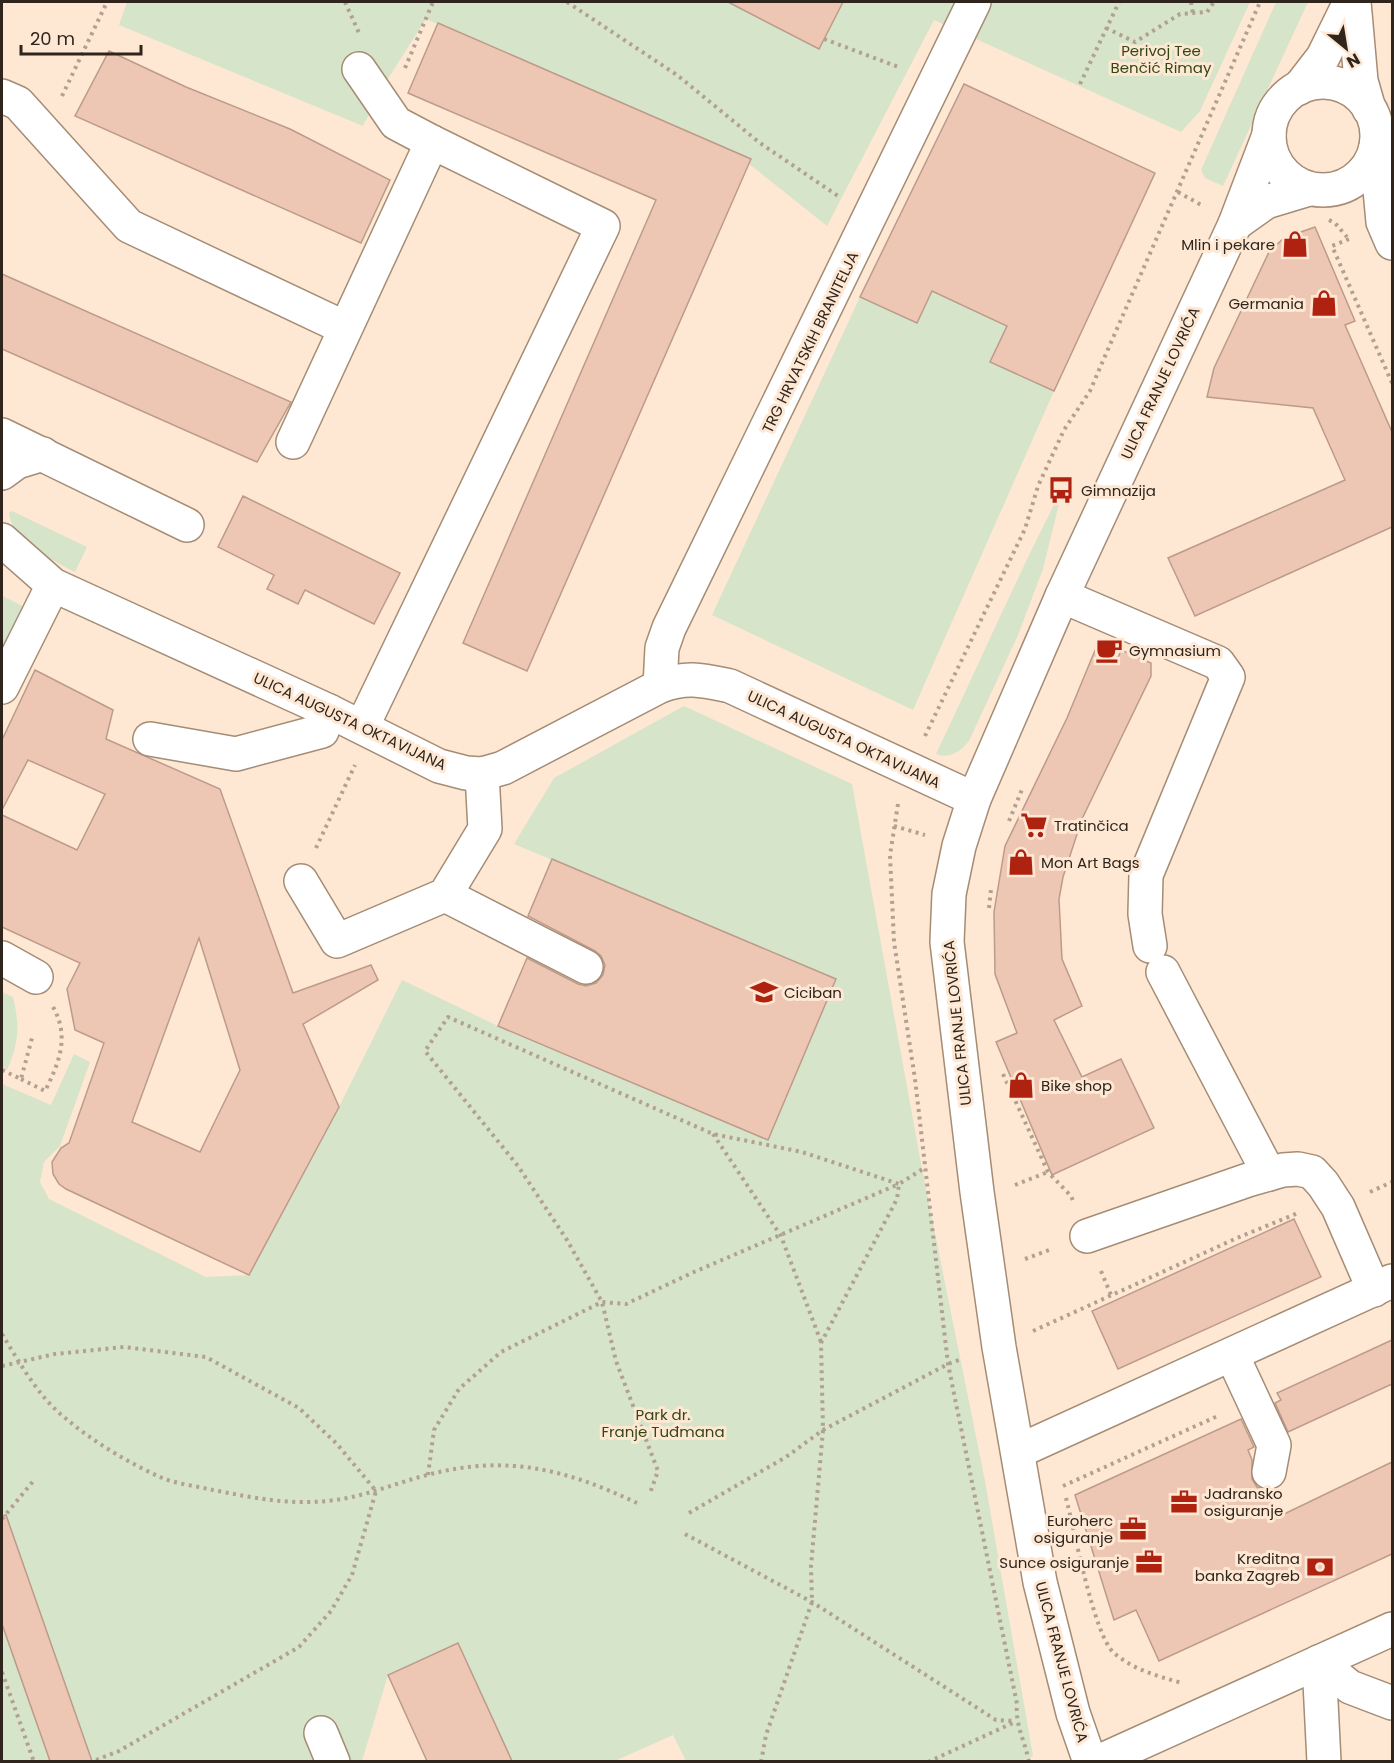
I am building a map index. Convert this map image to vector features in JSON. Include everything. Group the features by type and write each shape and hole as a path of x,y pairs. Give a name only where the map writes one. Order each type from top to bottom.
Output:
{"street":[{"name":"TRG HRVATSKIH BRANITELJA","path":"660,686 662,648 669,628 974,2"},
{"path":"1352,2 1323,57 1299,88 1278,107 1269,135 1271,153 1279,169 1292,181 1318,189 1344,193 1360,201 1388,233"},
{"path":"1352,2 1361,81 1369,109"},
{"path":"361,56 387,110 396,123 603,226 366,729"},
{"path":"1299,88 1315,83 1331,83 1346,88 1360,97 1369,109 1375,121 1376,147 1388,233"},
{"path":"2,96 18,103 129,226 345,327"},
{"name":"ULICA FRANJE LOVRIĆA","path":"1090,1761 1073,1713 1041,1582 999,1347 976,1192 947,942 949,894 959,846 974,799 1062,596 1235,224 1269,135"},
{"path":"293,442 432,142"},
{"path":"1318,189 1344,186 1359,177 1370,163 1376,147"},
{"name":"ULICA FRANJE LOVRIĆA","path":"1235,224 1266,202 1318,189"},
{"path":"2,435 188,525"},
{"path":"2,473 17,462 43,454"},
{"name":"ULICA AUGUSTA OKTAVIJANA","path":"2,540 54,585 329,711 439,766 466,773 482,774 503,768 660,686 680,679 702,680 729,686 974,799"},
{"path":"2,687 54,585"},
{"path":"1062,596 1218,663 1228,677 1146,875 1145,914 1157,959 1269,1174"},
{"path":"150,739 236,754 322,731 329,711"},
{"path":"301,881 337,940 445,895 485,829 482,774"},
{"path":"445,895 586,968"},
{"path":"2,958 36,977"},
{"path":"1019,1451 1383,1286 1338,1207 1312,1172 1283,1170 1087,1236"},
{"path":"1232,1355 1274,1445 1269,1472"},
{"path":"1098,1761 1392,1629"},
{"path":"1320,1662 1354,1690 1392,1703"},
{"path":"1320,1662 1324,1761"}],"path":[{"path":"46,132 107,2"},
{"path":"345,2 361,56"},
{"path":"387,110 433,2"},
{"path":"567,2 676,75 760,143 870,218"},
{"path":"1080,84 1119,2"},
{"path":"1191,2 1193,14"},
{"path":"1106,27 1135,42 1180,14 1208,12 1214,2"},
{"path":"1025,529 1038,486 1064,430 1090,391 1260,2"},
{"path":"824,39 936,81"},
{"path":"1349,239 1332,246 1392,382"},
{"path":"301,881 366,729"},
{"path":"1005,831 1028,776"},
{"path":"988,911 991,888"},
{"path":"2,1070 45,1091 63,1043 60,1022 36,977"},
{"path":"650,1493 658,1471 616,1361 602,1302 567,1240 518,1166 424,1051 448,1017 713,1134 802,1152 899,1184"},
{"path":"21,1079 33,1038"},
{"path":"1000,1083 1000,1071 1048,1172 1071,1196 1111,1295"},
{"path":"713,1134 781,1236 821,1342 823,1430 810,1566 812,1602 766,1735 761,1761"},
{"path":"428,1475 434,1430 459,1389 501,1352 602,1302 626,1304 899,1184 926,1167"},
{"path":"1014,1185 1048,1172"},
{"path":"1013,1174 1016,1196"},
{"path":"821,1342 897,1199 899,1184"},
{"path":"689,1513 786,1457 823,1430 948,1364 999,1347 1237,1238 1303,1211 1338,1207"},
{"path":"1023,1249 1026,1271"},
{"path":"1033,1318 1036,1341"},
{"path":"2,1334 19,1361 63,1416 118,1455 162,1478 285,1503 335,1500 376,1491 428,1475 507,1465 552,1470 606,1489 637,1503"},
{"path":"2,1366 55,1354 124,1347 206,1357 299,1408 336,1444 376,1491"},
{"path":"1063,1486 1253,1400"},
{"path":"1053,1437 1063,1486 1100,1628 1112,1652 1140,1670 1184,1684"},
{"path":"2,1519 34,1479"},
{"path":"91,1761 119,1751 299,1647 331,1611 352,1575 376,1491"},
{"path":"685,1534 812,1602 996,1720 1015,1721 928,1761"},
{"path":"2,1672 34,1761"}],"green space":[{"name":"Perivoj Tee Benčić Rimay","path":"127,2 1250,2 1200,111 1181,132 934,20 827,226 734,152 426,19 384,85 363,126 119,25"},
{"path":"1276,2 1308,2 1223,186 1205,178 1201,170"},
{"path":"932,291 1007,326 990,362 1054,391 913,710 712,615 860,297 917,323"},
{"path":"1059,504 1043,569 1018,635 969,741 954,754 946,756 936,754 1054,505"},
{"path":"12,511 87,547 75,572 45,556 25,541 17,533 12,523 9,513"},
{"path":"2,596 23,606 2,650"},
{"name":"Park dr. Franje Tuđmana","path":"684,706 852,784 922,1169 985,1481 1033,1756 1019,1762 686,1761 673,1735 615,1761 512,1761 458,1643 388,1675 362,1761 2,1761 2,1084 51,1105 74,1054 90,1062 60,1146 44,1162 40,1182 49,1199 206,1277 249,1275 339,1107 402,980 498,1026 768,1139 836,979 514,844 554,778"},
{"path":"2,992 13,997 17,1017 16,1043 7,1070 2,1067"}],"building":[{"path":"728,2 843,2 819,49"},
{"path":"438,23 751,159 527,671 463,643 656,200 408,93"},
{"path":"109,51 186,87 290,129 390,180 361,243 75,116"},
{"path":"964,84 1155,173 1054,391 990,362 1007,326 932,291 917,323 860,297"},
{"path":"1315,227 1355,321 1345,325 1392,432 1392,527 1195,616 1168,558 1345,480 1313,408 1207,397 1214,368 1269,252 1284,238"},
{"path":"2,274 291,402 257,462 2,349"},
{"path":"243,496 400,573 374,624 305,590 298,604 267,589 274,575 218,547"},
{"path":"1096,648 1118,658 1121,650 1151,663 1151,676 1082,819 1063,877 1059,899 1062,959 1082,1006 1054,1020 1082,1077 1121,1059 1154,1128 1052,1175 996,1042 1017,1033 995,974 994,912 1005,846 1067,718"},
{"path":"35,670 113,710 106,739 220,789 293,993 371,965 378,980 303,1024 339,1107 249,1275 66,1189 59,1184 53,1174 52,1162 61,1148 69,1143 104,1043 75,1030 67,989 80,963 2,927 2,815 77,850 105,794 28,760 2,810 2,740","holes":["199,938 240,1070 200,1152 132,1122"]},
{"name":"Ciciban","path":"552,859 836,979 768,1140 498,1026 527,958 586,986 596,983 603,975 605,965 601,956 595,951 528,916"},
{"path":"1294,1219 1321,1277 1118,1369 1092,1311"},
{"path":"1392,1340 1392,1384 1288,1432 1275,1403 1281,1400 1277,1393"},
{"path":"1241,1419 1254,1447 1248,1450 1252,1460 1252,1479 1257,1487 1266,1490 1278,1517 1392,1462 1392,1554 1159,1661 1136,1610 1114,1620 1075,1495"},
{"path":"6,1515 92,1761 50,1761 2,1624 2,1516"},
{"path":"458,1643 512,1761 427,1761 388,1675"}],"place":[{"name":"Mlin i pekare","path":"1295,244"},
{"name":"Germania","path":"1324,303"},
{"name":"Gimnazija","path":"1061,490"},
{"name":"Gymnasium","path":"1109,650"},
{"name":"Tratinčica","path":"1034,825"},
{"name":"Mon Art Bags","path":"1021,862"},
{"name":"Ciciban","path":"764,992"},
{"name":"Bike shop","path":"1021,1085"},
{"name":"Jadransko osiguranje","path":"1184,1502"},
{"name":"Euroherc osiguranje","path":"1133,1529"},
{"name":"Sunce osiguranje","path":"1149,1562"},
{"name":"Kreditna banka Zagreb","path":"1320,1567"}]}
